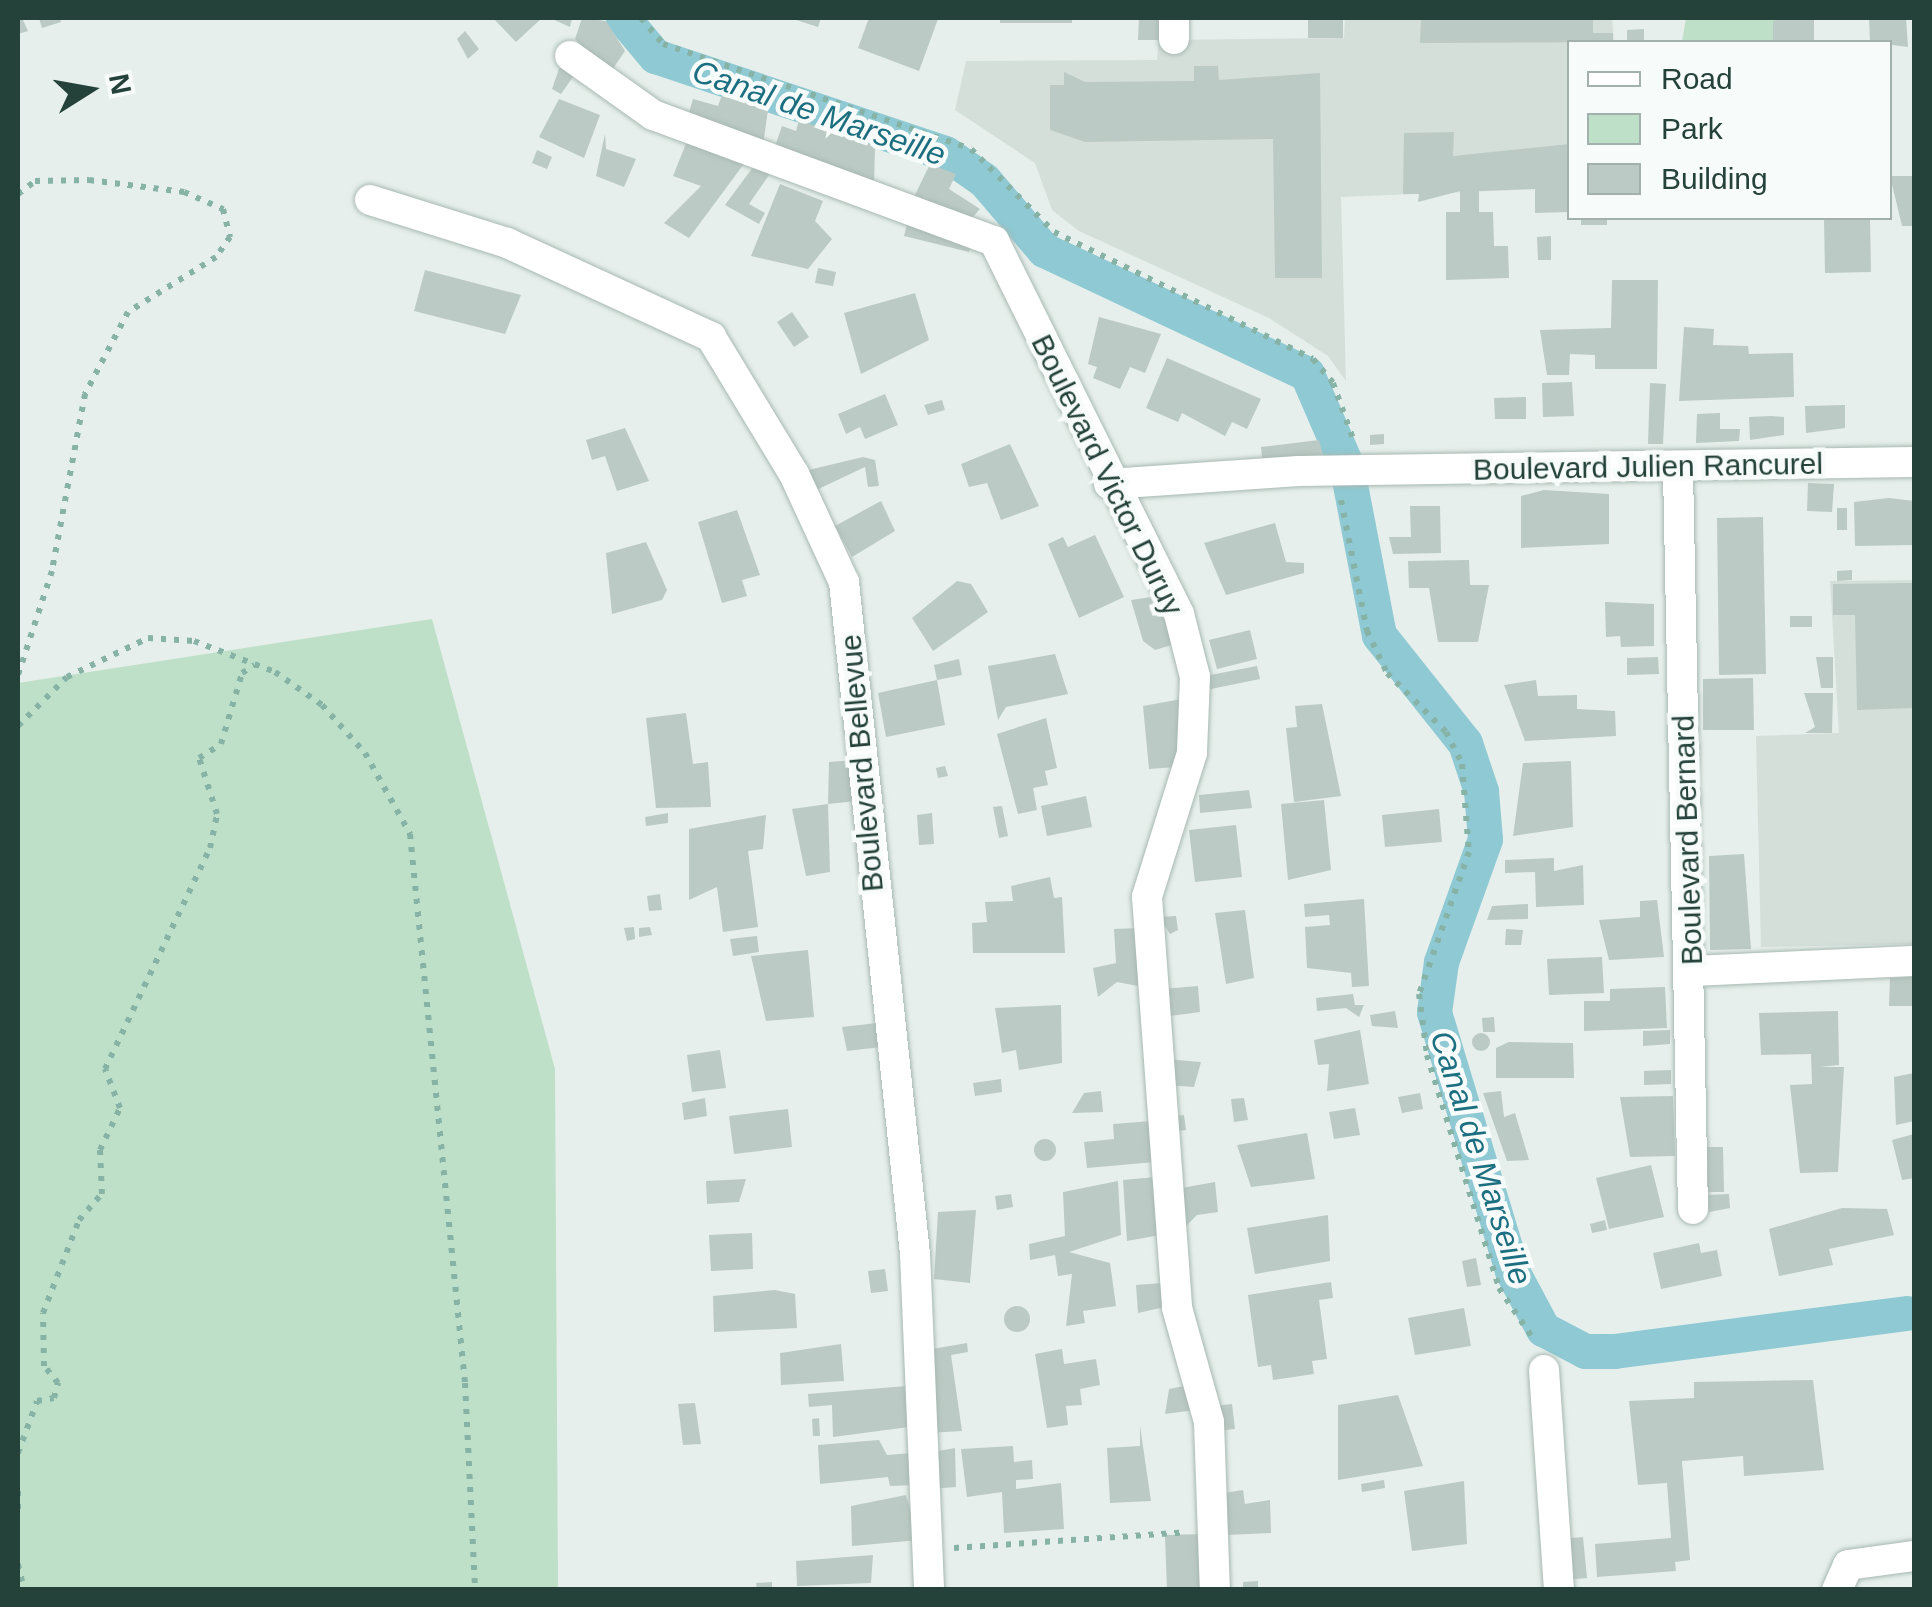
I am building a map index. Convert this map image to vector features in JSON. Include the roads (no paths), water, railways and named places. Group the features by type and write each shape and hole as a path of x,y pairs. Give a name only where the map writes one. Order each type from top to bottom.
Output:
{"street":[{"name":"Boulevard Victor Duruy","path":"570,56 653,115 994,241 1109,484 1179,614 1195,678 1192,753 1147,897 1177,1308 1208,1422 1217,1529 1215,1590"},
{"name":"Boulevard Bellevue","path":"370,200 508,242 711,337 794,474 844,582 915,1254 929,1590"},
{"name":"Boulevard Julien Rancurel","path":"1109,484 1349,470 1678,470 1914,462"},
{"name":"Boulevard Bernard","path":"1678,470 1692,971 1693,1209"},
{"path":"1692,971 1914,961"},
{"path":"1544,1370 1559,1590"},
{"path":"1837,1590 1848,1565 1914,1556"}],"waterway":[{"name":"Canal de Marseille","path":"623,18 655,56 945,153 984,180 1044,250 1307,374 1346,464 1379,635 1465,743 1481,791 1485,839 1441,962 1434,1012 1512,1271 1543,1329 1585,1351 1614,1351 1907,1313"}]}
